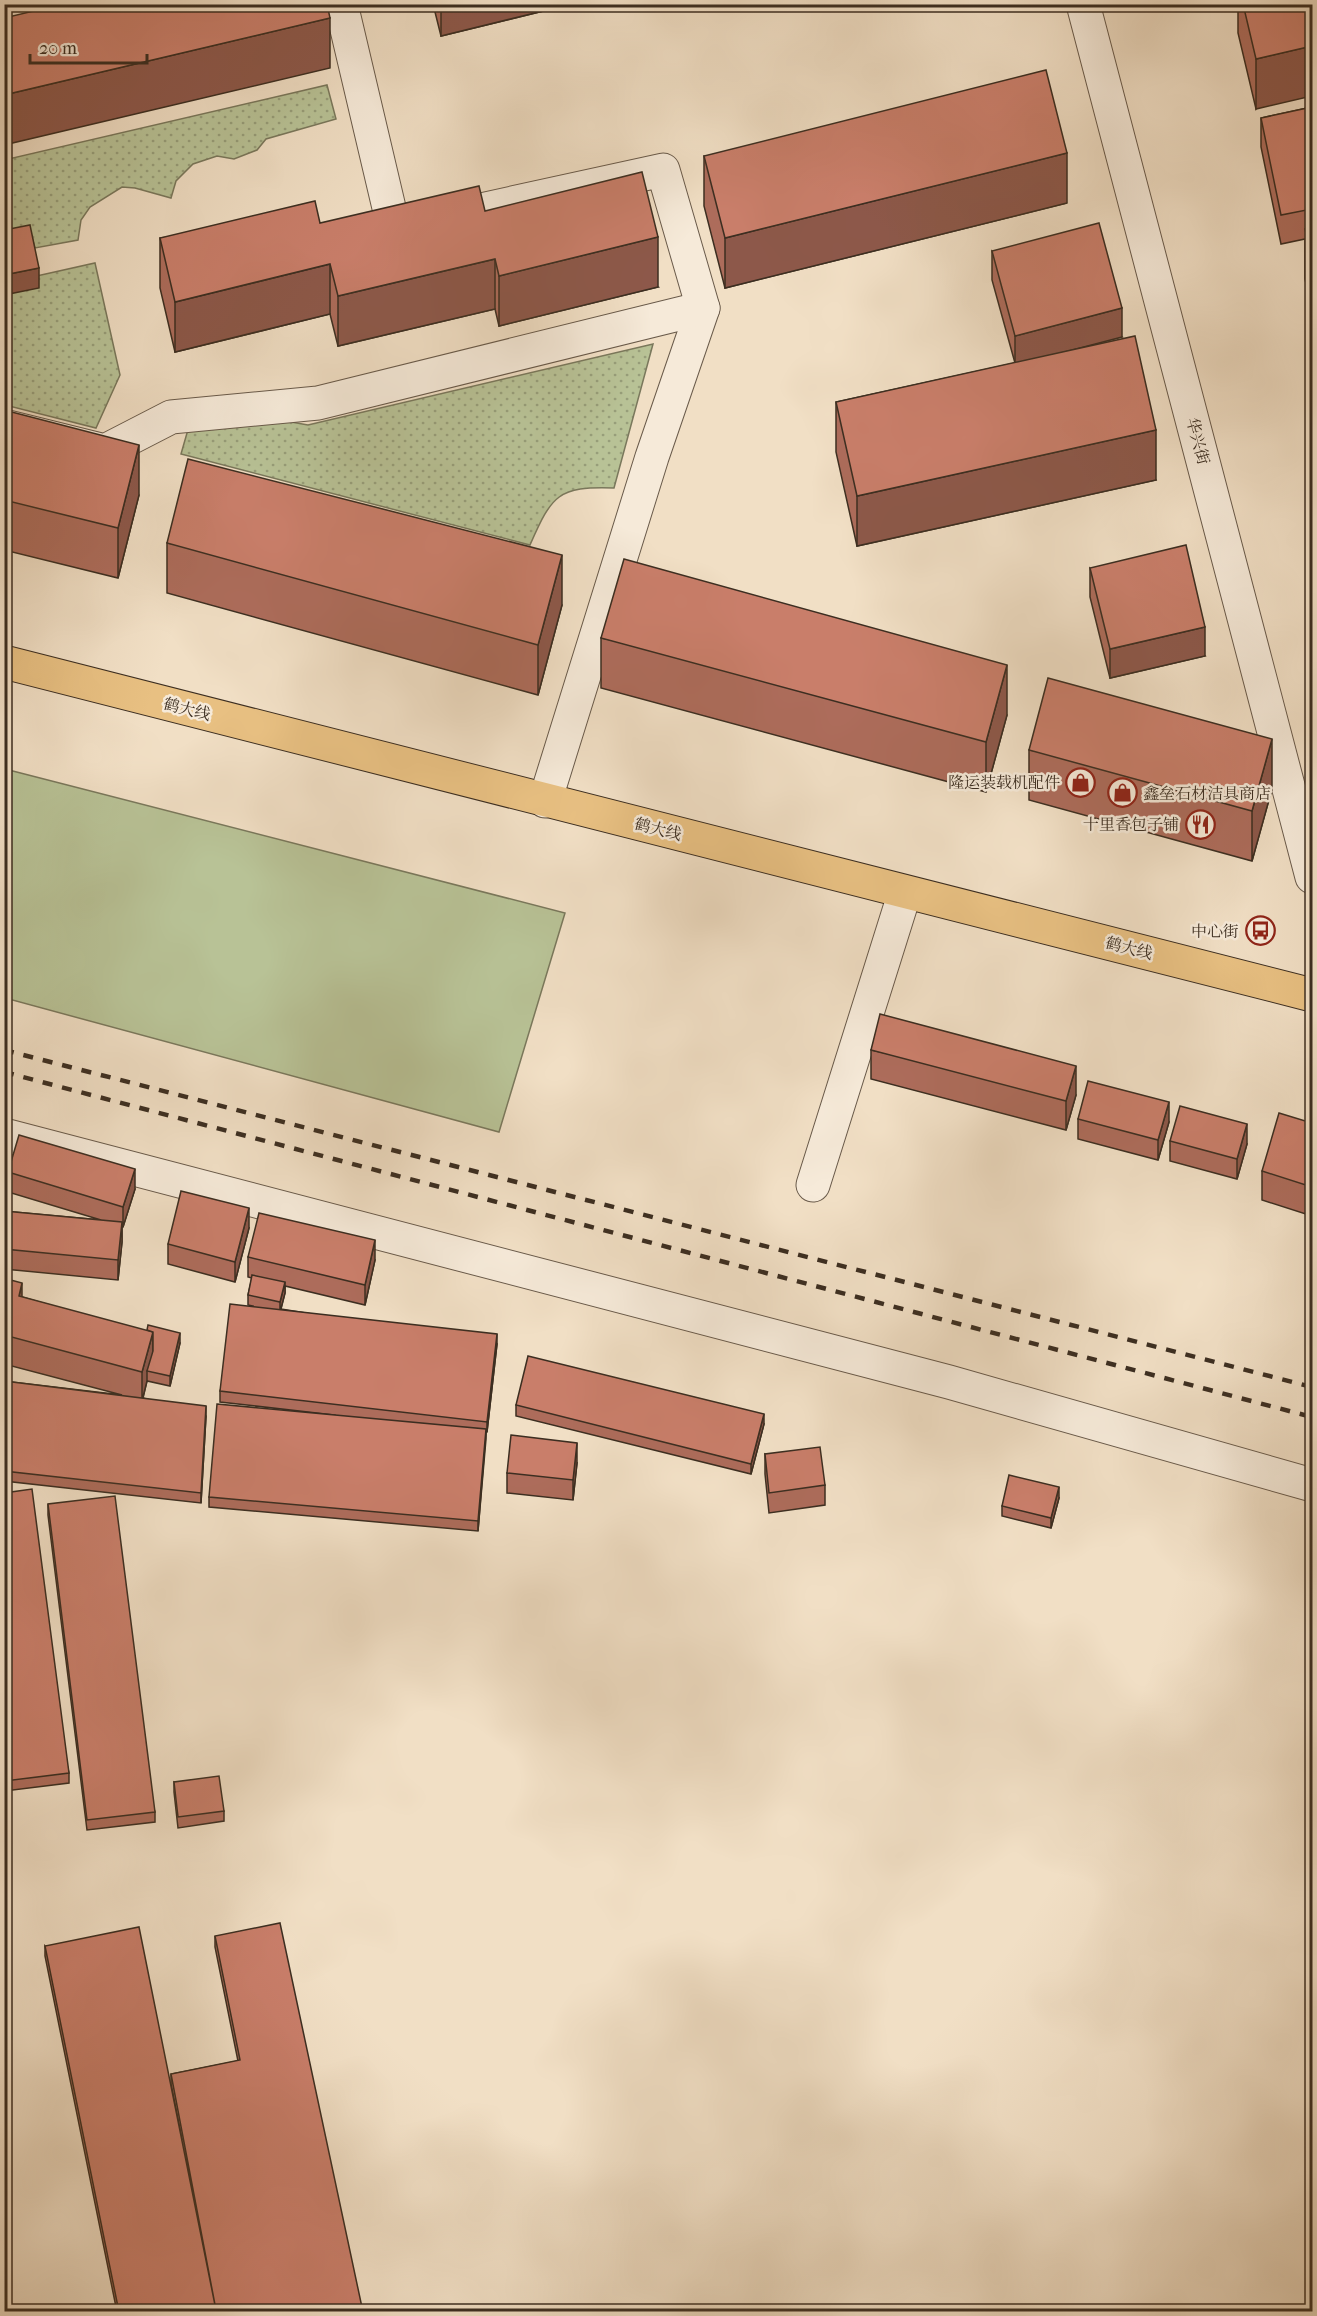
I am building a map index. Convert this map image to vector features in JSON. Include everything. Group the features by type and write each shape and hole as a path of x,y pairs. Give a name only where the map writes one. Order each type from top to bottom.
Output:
{"highway":[{"name":"鹤大线","path":"4,662 1312,995"}],"street":[{"path":"341,4 394,229 663,170 703,308 652,457 544,801"},
{"name":"华兴街","path":"1083,4 1312,877"},
{"path":"4,426 105,452 171,417 318,403 703,308"},
{"path":"813,1185 905,892"},
{"path":"4,1135 950,1382 1312,1485"}],"green space":[{"path":"327,85 336,119 266,139 257,150 234,159 217,156 193,164 176,181 171,198 135,188 122,187 90,207 81,220 78,240 35,248 32,237 5,242 4,160"},
{"path":"95,263 120,375 96,428 5,405 5,283"},
{"path":"653,344 614,488 580,489 559,497 551,504 530,545 181,454 195,405 308,425"},
{"path":"5,769 565,913 499,1132 5,998"}],"building":[{"path":"63,4 327,4 330,18 4,95 4,18"},
{"path":"1243,4 1312,4 1312,46 1256,59"},
{"path":"1046,70 1067,153 725,238 704,156"},
{"path":"1312,107 1312,209 1281,215 1261,118"},
{"path":"642,172 658,237 499,276 495,259 338,296 330,264 175,302 160,238 315,201 320,223 479,186 485,211"},
{"path":"1099,223 1122,308 1015,336 992,251"},
{"path":"30,225 39,268 4,275 4,230"},
{"path":"1312,228 1312,262 1305,229"},
{"path":"1135,336 1156,430 857,496 836,402"},
{"path":"4,410 139,445 118,528 4,500"},
{"path":"188,459 562,555 538,645 167,543"},
{"path":"1186,545 1205,627 1110,649 1090,568"},
{"path":"624,559 1007,665 986,742 601,638"},
{"path":"1048,678 1272,739 1252,811 1029,750"},
{"path":"880,1014 1076,1066 1066,1101 871,1050"},
{"path":"1088,1081 1169,1102 1158,1140 1078,1119"},
{"path":"1180,1106 1247,1124 1237,1159 1170,1141"},
{"path":"1279,1113 1312,1123 1312,1187 1262,1171"},
{"path":"4,1131 7,1131 4,1155"},
{"path":"19,1135 135,1169 123,1207 8,1172"},
{"path":"181,1191 249,1208 235,1262 168,1244"},
{"path":"4,1211 122,1222 118,1260 4,1249"},
{"path":"259,1213 375,1240 365,1285 248,1257"},
{"path":"252,1275 285,1282 280,1302 248,1295"},
{"path":"7,1279 22,1283 19,1296 153,1332 142,1372 4,1335 4,1289"},
{"path":"230,1304 497,1334 487,1422 220,1391"},
{"path":"148,1325 180,1333 170,1376 147,1371 153,1351 153,1332 147,1330"},
{"path":"528,1356 764,1414 751,1464 516,1405"},
{"path":"4,1381 206,1406 201,1493 4,1471"},
{"path":"217,1404 486,1429 478,1521 209,1497"},
{"path":"511,1435 577,1443 573,1480 507,1473"},
{"path":"820,1447 825,1485 769,1493 765,1454"},
{"path":"1009,1475 1059,1487 1051,1518 1002,1506"},
{"path":"32,1489 69,1773 5,1781 4,1493"},
{"path":"115,1496 155,1812 87,1820 48,1504"},
{"path":"219,1776 224,1811 178,1817 174,1782"},
{"path":"280,1923 363,2312 119,2312 45,1946 139,1927 216,2310 171,2074 240,2060 215,1936"}],"railway":[{"path":"4,1050 1312,1387"},
{"path":"4,1072 1312,1417"}],"place":[{"name":"隆运装载机配件","path":"1081,782"},
{"name":"鑫垒石材洁具商店","path":"1122,793"},
{"name":"十里香包子铺","path":"1200,824"},
{"name":"中心街","path":"1260,931"}]}
